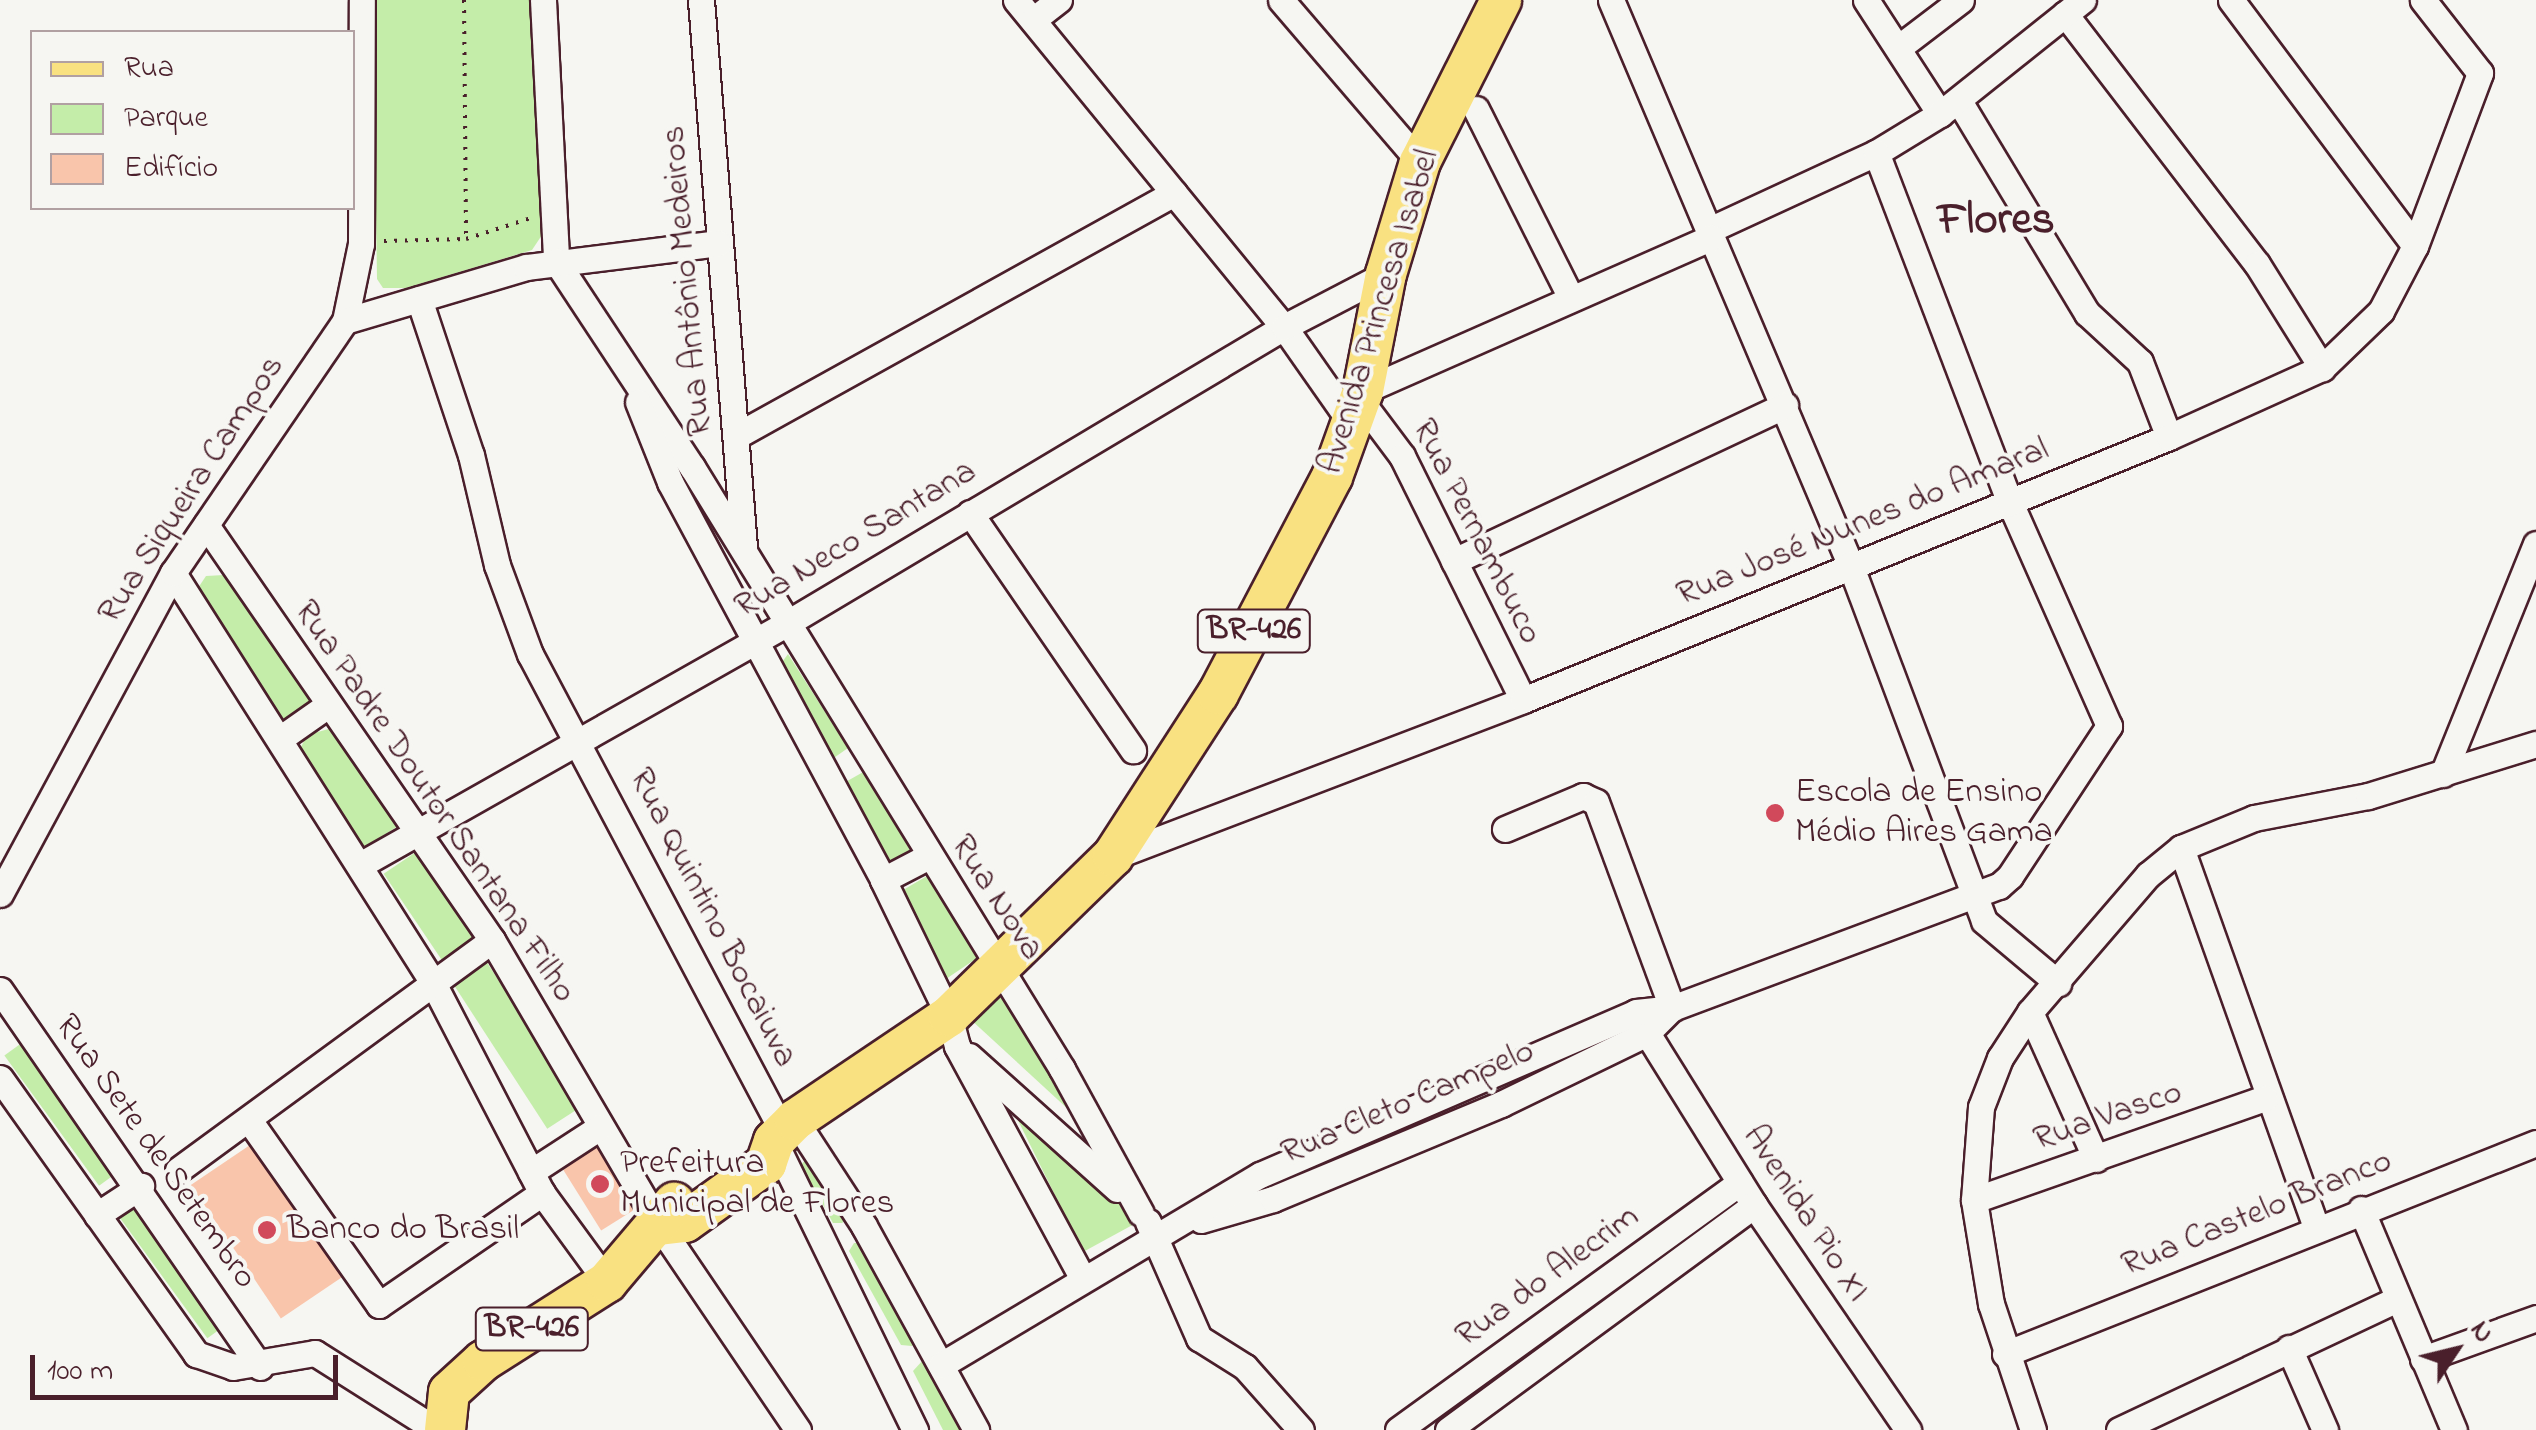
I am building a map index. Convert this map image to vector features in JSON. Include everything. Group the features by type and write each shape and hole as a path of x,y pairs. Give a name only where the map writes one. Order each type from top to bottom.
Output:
{"main road":[{"name":"Avenida Princesa Isabel","path":"445,1430 448,1392 482,1361 607,1282 674,1204 754,1146 953,1031 1002,971 1113,856 1291,567 1359,405 1386,274 1420,162 1501,0"}],"street":[{"path":"362,0 362,244 345,320 556,262 719,242"},
{"path":"543,0 556,262 634,387"},
{"name":"Rua Antônio Medeiros","path":"701,0 745,556"},
{"name":"Rua Pernambuco","path":"1016,0 1284,327 1402,456 1522,700"},
{"path":"1034,20 1059,0"},
{"path":"1281,0 1420,162"},
{"path":"1611,0 1850,564 1992,932 2058,982"},
{"path":"1866,0 1898,48 1949,108 2087,314 2140,362 2169,437"},
{"path":"1898,48 1961,0"},
{"path":"2231,0 2415,246"},
{"name":"Rua José Nunes do Amaral","path":"1113,856 1522,700 2169,437 2322,368 2381,311 2415,246 2478,76 2423,0"},
{"path":"1359,405 1571,298 1876,153 1949,108 2074,7 2257,264 2322,368"},
{"path":"1476,108 1571,298"},
{"path":"1876,153 2010,502"},
{"path":"736,436 1174,193"},
{"name":"Rua Neco Santana","path":"360,865 414,829 784,625 1284,327 1386,274"},
{"name":"Rua Quintino Bocaiuva","path":"419,299 471,454 497,565 530,654 580,737 784,1131"},
{"name":"Rua Siqueira Campos","path":"0,894 173,572 345,320"},
{"name":"Rua Nova","path":"634,387 692,467 784,625 1002,971 1149,1223 1194,1333 1245,1367 1301,1430"},
{"name":"Rua Nova","path":"634,387 670,482 883,880 953,1031 1083,1279"},
{"path":"1454,561 1785,405"},
{"path":"670,482 692,467"},
{"name":"Rua Cleto Campelo","path":"886,1372 934,1356 1083,1279 1149,1223 1507,1064 1636,1012 1672,1008 2010,876 2109,726 2010,502"},
{"path":"970,513 1133,750"},
{"path":"696,530 720,515"},
{"name":"Rua Padre Doutor Santana Filho","path":"206,525 492,940 659,1225 798,1430"},
{"path":"2442,774 2536,545"},
{"path":"173,572 432,981 536,1183 607,1282"},
{"path":"281,738 328,705"},
{"path":"2033,1430 2004,1354 1974,1200 1981,1107 2000,1058 2030,1012 2148,876 2181,848 2254,818 2368,796 2536,744"},
{"path":"826,773 862,751"},
{"path":"1506,828 1583,796 1596,802 1672,1008"},
{"path":"2181,848 2265,1098 2316,1227"},
{"path":"883,880 928,857"},
{"path":"178,1170 492,940"},
{"name":"Rua Sete de Setembro","path":"0,990 141,1186 260,1366"},
{"name":"Rua Cleto Campelo","path":"1149,1223 1273,1199 1500,1104 1647,1033 1672,1008"},
{"path":"2030,1012 2096,1159"},
{"name":"Rua Nova","path":"953,1031 1062,1133 1149,1223"},
{"name":"Avenida Pio XI","path":"1647,1033 1754,1205 1908,1430"},
{"path":"0,1078 196,1354 233,1367 260,1366 315,1353 437,1430"},
{"name":"Rua Vasco","path":"1974,1200 2265,1098"},
{"path":"249,1120 377,1303 536,1183 600,1127"},
{"path":"784,1131 864,1226 976,1430"},
{"path":"784,1131 825,1250 915,1430"},
{"name":"Rua Castelo Branco","path":"2004,1354 2361,1208 2536,1143"},
{"name":"Rua do Alecrim","path":"1398,1430 1740,1182"},
{"path":"97,1215 141,1186"},
{"name":"Rua do Alecrim","path":"1448,1430 1754,1205"},
{"path":"2361,1208 2454,1430"},
{"path":"825,1250 864,1226"},
{"path":"2118,1430 2397,1299"},
{"path":"1565,1308 1585,1330"},
{"path":"2422,1359 2536,1318"},
{"path":"2288,1348 2325,1430"}],"path":[{"path":"464,0 466,239"},
{"path":"362,244 466,239 551,214"}],"green space":[{"path":"373,0 536,0 542,235 532,250 406,288 383,288 377,279"},
{"path":"224,575 315,706 287,725 196,591 206,576"},
{"path":"788,654 848,748 828,762 777,669"},
{"path":"332,728 398,826 362,849 299,751 307,735"},
{"path":"865,771 911,852 883,864 842,784"},
{"path":"416,852 476,941 444,963 384,874"},
{"path":"927,876 980,956 943,981 898,893"},
{"path":"486,961 581,1107 547,1129 452,983"},
{"path":"1000,991 1082,1122 969,1018"},
{"path":"23,1042 118,1172 99,1186 4,1056"},
{"path":"1003,1090 1138,1222 1083,1252"},
{"path":"806,1159 847,1219 842,1223 833,1223 801,1165"},
{"path":"135,1203 224,1326 207,1338 118,1215"},
{"path":"854,1243 864,1243 916,1341 912,1346 901,1345 849,1251"},
{"path":"924,1359 971,1430 943,1430 913,1371"}],"building":[{"name":"Prefeitura Municipal de Flores","path":"600,1138 642,1205 601,1230 559,1163"},
{"name":"Banco do Brasil","path":"253,1143 343,1276 281,1318 191,1185"}],"place":[{"name":"Escola de Ensino Médio Aires Gama","path":"1775,813"},
{"name":"Prefeitura Municipal de Flores","path":"600,1184"},
{"name":"Banco do Brasil","path":"267,1230"}],"district":[{"name":"Flores","path":"1996,222"}]}
